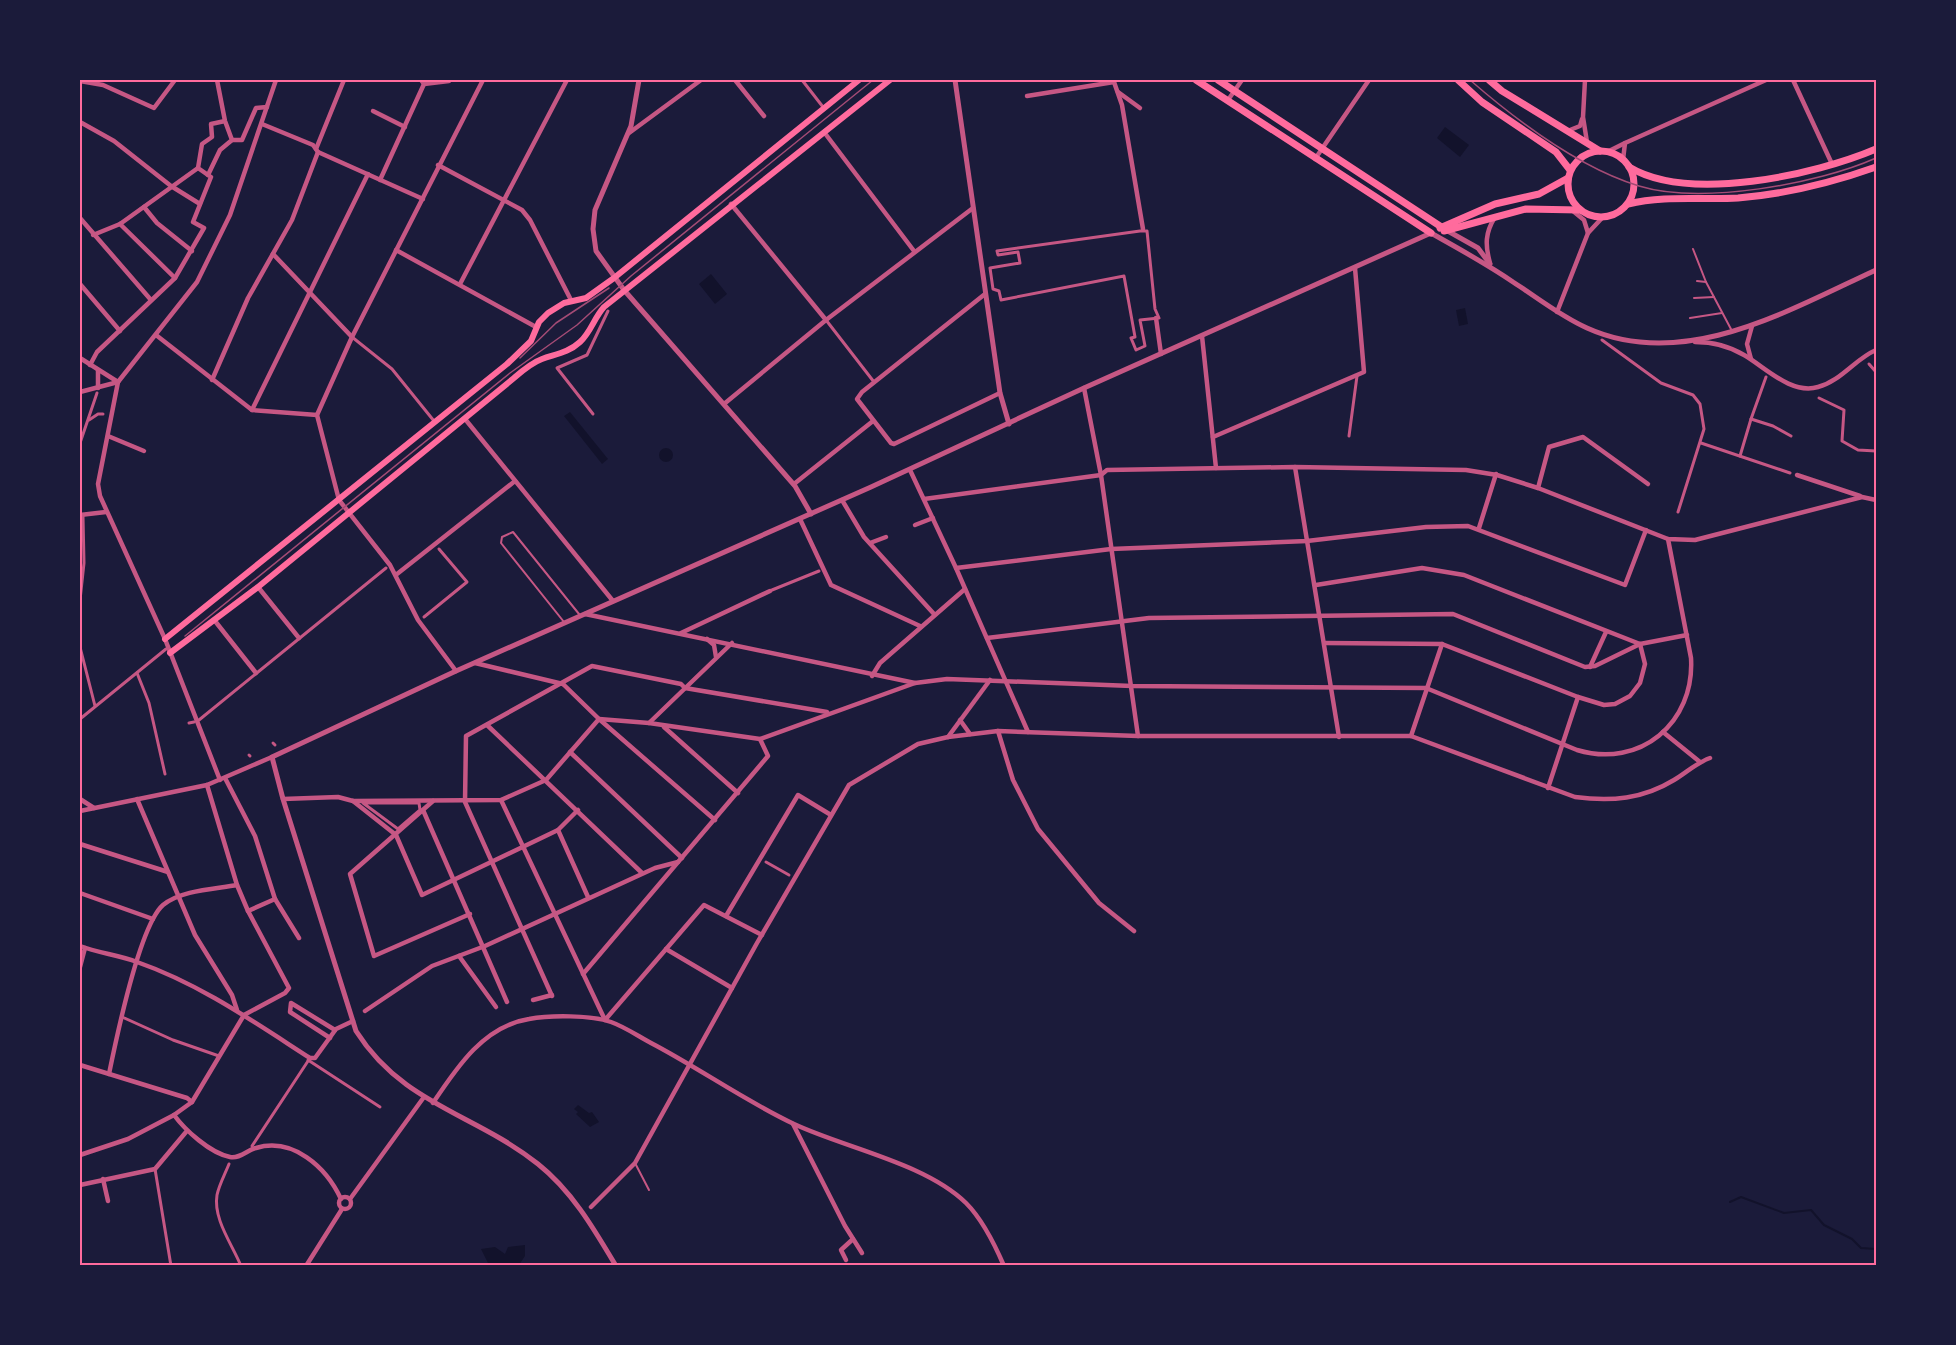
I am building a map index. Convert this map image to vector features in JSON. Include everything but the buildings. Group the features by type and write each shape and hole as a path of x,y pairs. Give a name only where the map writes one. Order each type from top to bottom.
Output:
{"main road":[{"path":"165,639 507,364 531,341 536,327 554,309 571,300 586,298 614,278 859,80"},
{"path":"168,651 215,621 514,378 544,358 564,353 576,345 592,327 597,315 624,290 890,80"},
{"path":"1197,80 1314,159 1431,233 1527,209 1575,210 1602,218 1616,214 1628,204 1661,198 1737,198 1782,193 1821,185 1876,167"},
{"path":"1218,80 1443,229"},
{"path":"1458,80 1482,102 1556,152 1569,174 1570,197 1575,210"},
{"path":"1489,80 1589,146 1623,160 1629,167 1649,178 1685,183 1762,180 1832,165 1876,149"},
{"path":"1443,229 1495,204 1539,194 1569,174 1584,156 1604,152"},
{"path":"1628,204 1634,184 1629,167"}],"street":[{"path":"80,81 103,85 154,108 175,80"},
{"path":"218,80 225,121 232,140"},
{"path":"80,392 97,391 118,382 196,282 223,229 276,80"},
{"path":"212,380 248,298 292,220 344,80"},
{"path":"456,671 418,620 405,596 397,574 339,500 317,415 352,337 483,80"},
{"path":"460,284 567,80"},
{"path":"639,80 638,96 628,133 595,210 593,229 596,251 624,290 794,484 811,514"},
{"path":"628,133 702,80"},
{"path":"735,80 764,116"},
{"path":"802,80 823,107"},
{"path":"955,80 1000,393 1009,424"},
{"path":"1228,100 1242,80"},
{"path":"1314,159 1369,80"},
{"path":"1585,80 1583,117 1589,146"},
{"path":"1604,152 1766,80"},
{"path":"1793,80 1832,165"},
{"path":"380,180 413,111 422,82 449,81"},
{"path":"1027,96 1115,81 1143,229"},
{"path":"1118,92 1140,108"},
{"path":"208,175 220,150 232,140 242,140 256,108 267,107"},
{"path":"373,111 405,127"},
{"path":"1561,128 1573,131 1580,126 1583,117"},
{"path":"93,235 120,224 198,168 202,144 212,137 211,124 225,121"},
{"path":"80,122 114,141 171,186 200,204"},
{"path":"262,124 313,145 317,150 423,199"},
{"path":"824,132 914,251"},
{"path":"1623,160 1625,143"},
{"path":"438,165 522,210 531,220 571,300"},
{"path":"90,365 97,352 175,278 192,252 204,228 193,222 211,177 198,168"},
{"path":"252,410 308,291 368,174"},
{"path":"731,204 874,382"},
{"path":"144,207 157,223 192,252"},
{"path":"724,404 826,320 973,208"},
{"path":"1575,210 1584,220 1588,232"},
{"path":"1492,268 1486,248 1486,236 1496,217"},
{"path":"80,218 151,300"},
{"path":"1557,312 1588,232 1602,218"},
{"path":"120,224 175,278"},
{"path":"1443,229 1478,248 1492,268"},
{"path":"1156,318 1140,321 1145,346 1136,350 1131,338 1135,337 1124,276 1001,300 999,291 993,289 990,268 1020,263 1018,252 998,255 997,251 1147,231 1155,309 1159,318 1156,318 1161,354"},
{"path":"80,811 207,785 223,779 456,671 910,470 1084,388 1431,233 1492,268 1557,312 1589,329 1610,336 1644,341 1710,342 1742,354 1790,384 1816,388 1826,384 1876,350"},
{"path":"396,250 536,327"},
{"path":"273,254 352,337 392,369 436,422"},
{"path":"1214,437 1364,372 1355,268"},
{"path":"1688,342 1752,326 1876,270"},
{"path":"80,284 120,331"},
{"path":"985,294 874,382 856,399 891,443 897,443 1000,393"},
{"path":"593,414 556,368 587,355 608,311"},
{"path":"1752,326 1747,344 1753,361"},
{"path":"156,335 252,410 317,415"},
{"path":"1202,336 1216,468"},
{"path":"1602,340 1661,383 1693,395 1700,404 1704,429 1678,512"},
{"path":"80,358 118,382"},
{"path":"1869,364 1876,372"},
{"path":"80,443 97,391 98,370"},
{"path":"1349,436 1357,375"},
{"path":"1740,456 1766,377"},
{"path":"118,382 98,484 106,512 165,639 168,651 223,779 255,836 275,899 299,938"},
{"path":"1084,388 1101,475 1132,686 1137,736"},
{"path":"1819,398 1844,410 1842,441 1858,450 1876,451"},
{"path":"87,421 98,414 103,414"},
{"path":"465,419 613,601"},
{"path":"1751,419 1773,426 1791,436"},
{"path":"794,484 873,421"},
{"path":"108,436 144,451"},
{"path":"1538,488 1549,447 1583,437 1648,484"},
{"path":"1701,443 1790,473"},
{"path":"924,499 1101,475 1107,470 1294,467 1466,470 1496,474 1538,488 1668,539 1695,540 1862,497"},
{"path":"1294,467 1321,614 1339,737"},
{"path":"910,470 957,568 1028,732"},
{"path":"1479,528 1496,474"},
{"path":"1797,475 1876,500"},
{"path":"397,574 515,481"},
{"path":"842,500 870,543 934,614"},
{"path":"80,600 84,563 81,516 106,512"},
{"path":"915,525 933,518"},
{"path":"800,519 831,585 920,626"},
{"path":"957,568 1111,549 1307,541 1426,527 1479,528 1625,585 1646,530"},
{"path":"870,543 886,537"},
{"path":"599,719 649,723 664,727 760,738 915,683 947,679 1132,686 1426,688 1561,745 1590,754 1618,755 1643,746 1663,732 1688,698 1692,674 1687,635 1668,539"},
{"path":"424,617 467,582 439,549"},
{"path":"199,720 386,568"},
{"path":"1316,585 1422,568 1464,575 1606,633 1640,644"},
{"path":"681,633 819,571"},
{"path":"258,587 299,638"},
{"path":"872,676 880,663 965,589"},
{"path":"987,638 1121,621 1321,614 1453,614 1590,667 1640,644 1687,635"},
{"path":"583,615 732,643 872,676 915,683"},
{"path":"215,621 256,673"},
{"path":"1590,667 1606,633"},
{"path":"707,638 714,645 716,657"},
{"path":"649,723 732,643"},
{"path":"1325,643 1442,644 1578,698 1609,705 1630,696 1640,683 1645,664 1640,644"},
{"path":"1411,736 1442,644"},
{"path":"80,647 95,706"},
{"path":"80,719 168,651"},
{"path":"475,663 563,684 599,719 715,820"},
{"path":"533,1000 552,995 465,802 466,736 592,666 681,684 685,688 830,712"},
{"path":"137,673 149,703 164,774"},
{"path":"948,737 990,680"},
{"path":"243,684 247,691"},
{"path":"1548,788 1578,698"},
{"path":"283,799 338,797 353,801 501,800 546,780 599,719"},
{"path":"960,720 970,734"},
{"path":"487,725 642,873"},
{"path":"664,727 738,793"},
{"path":"998,731 1013,780 1038,829 1099,903 1134,931"},
{"path":"591,1206 635,1163 762,935 849,785 918,744 948,737 998,731 1137,736 1411,736 1548,788 1575,797 1597,800 1641,795 1670,782 1710,758"},
{"path":"1663,732 1700,762"},
{"path":"583,974 768,756 760,738"},
{"path":"570,752 680,860"},
{"path":"272,757 283,799 353,1021 362,1041 383,1067 424,1097 540,1165 579,1207 616,1266"},
{"path":"80,1155 128,1139 174,1115 192,1102 244,1014 285,993 289,988 248,911 237,885 207,785"},
{"path":"726,916 798,795 831,814"},
{"path":"80,799 94,808"},
{"path":"137,799 195,935 232,995 237,1010"},
{"path":"501,800 605,1020"},
{"path":"353,801 396,835 422,895 558,830 578,810"},
{"path":"433,801 351,874 374,956 470,914"},
{"path":"363,803 419,803 420,810 398,829 363,803"},
{"path":"423,810 485,946 507,1002"},
{"path":"558,830 588,897"},
{"path":"80,844 168,872"},
{"path":"365,1011 432,966 485,946 642,873 680,860"},
{"path":"766,862 789,875"},
{"path":"109,1074 121,1016 137,961 153,920 163,905 178,897 237,885"},
{"path":"80,893 153,920"},
{"path":"248,911 275,899"},
{"path":"605,1020 704,905 762,935"},
{"path":"80,967 82,947 137,961 192,986 244,1014 381,1107"},
{"path":"666,950 732,988"},
{"path":"459,956 496,1007"},
{"path":"330,1038 290,1012 291,1003 300,1006 335,1030"},
{"path":"121,1016 173,1040 220,1056"},
{"path":"433,1102 461,1065 489,1034 509,1024 546,1017 605,1020 691,1064 793,1124 887,1160 944,1187 966,1203 976,1215 1004,1266"},
{"path":"252,1146 309,1059 315,1058 335,1030 353,1021"},
{"path":"80,1065 187,1098 192,1102"},
{"path":"342,1209 350,1208 350,1199 424,1097"},
{"path":"174,1115 186,1132 230,1157 243,1155 255,1148 288,1148 306,1156 321,1168 341,1199 339,1204 342,1209"},
{"path":"793,1124 862,1253"},
{"path":"80,1185 155,1169 186,1132"},
{"path":"229,1164 218,1193 216,1207 220,1222 241,1266"},
{"path":"155,1169 171,1266"},
{"path":"103,1179 108,1202"},
{"path":"341,1199 350,1199"},
{"path":"306,1266 342,1209"},
{"path":"846,1260 841,1251 853,1239"}],"lane":[{"path":"1693,249 1706,282 1733,332"},
{"path":"1697,282 1706,282"},
{"path":"1694,298 1714,297"},
{"path":"1690,318 1722,313"},
{"path":"565,624 501,543 502,537 507,533 513,532 583,615"},
{"path":"635,1163 649,1190"}],"shaded area":[{"path":"1445,127 1469,145 1460,157 1437,138"},
{"path":"711,274 727,294 715,304 699,284"},
{"path":"1465,308 1468,324 1459,326 1456,310"},
{"path":"570,412 608,459 602,464 564,416"},
{"path":"666,448 671,450 673,455 671,460 666,462 661,460 659,455 661,450"},
{"path":"578,1105 589,1113 592,1112 599,1122 590,1127 576,1114 578,1112 574,1109"},
{"path":"525,1245 525,1256 519,1265 489,1265 481,1249 495,1247 505,1254 508,1247"}],"waterway":[{"path":"1730,1202 1741,1197 1784,1213 1811,1210 1824,1225 1852,1239 1861,1248 1876,1249"}],"tram line":[{"path":"185,636 510,373 577,325 631,276 873,80"},
{"path":"1470,80 1528,126 1572,155 1617,178 1639,186 1665,191 1694,193 1759,189 1823,176 1876,158"},
{"path":"520,358 556,323 609,288"}]}
